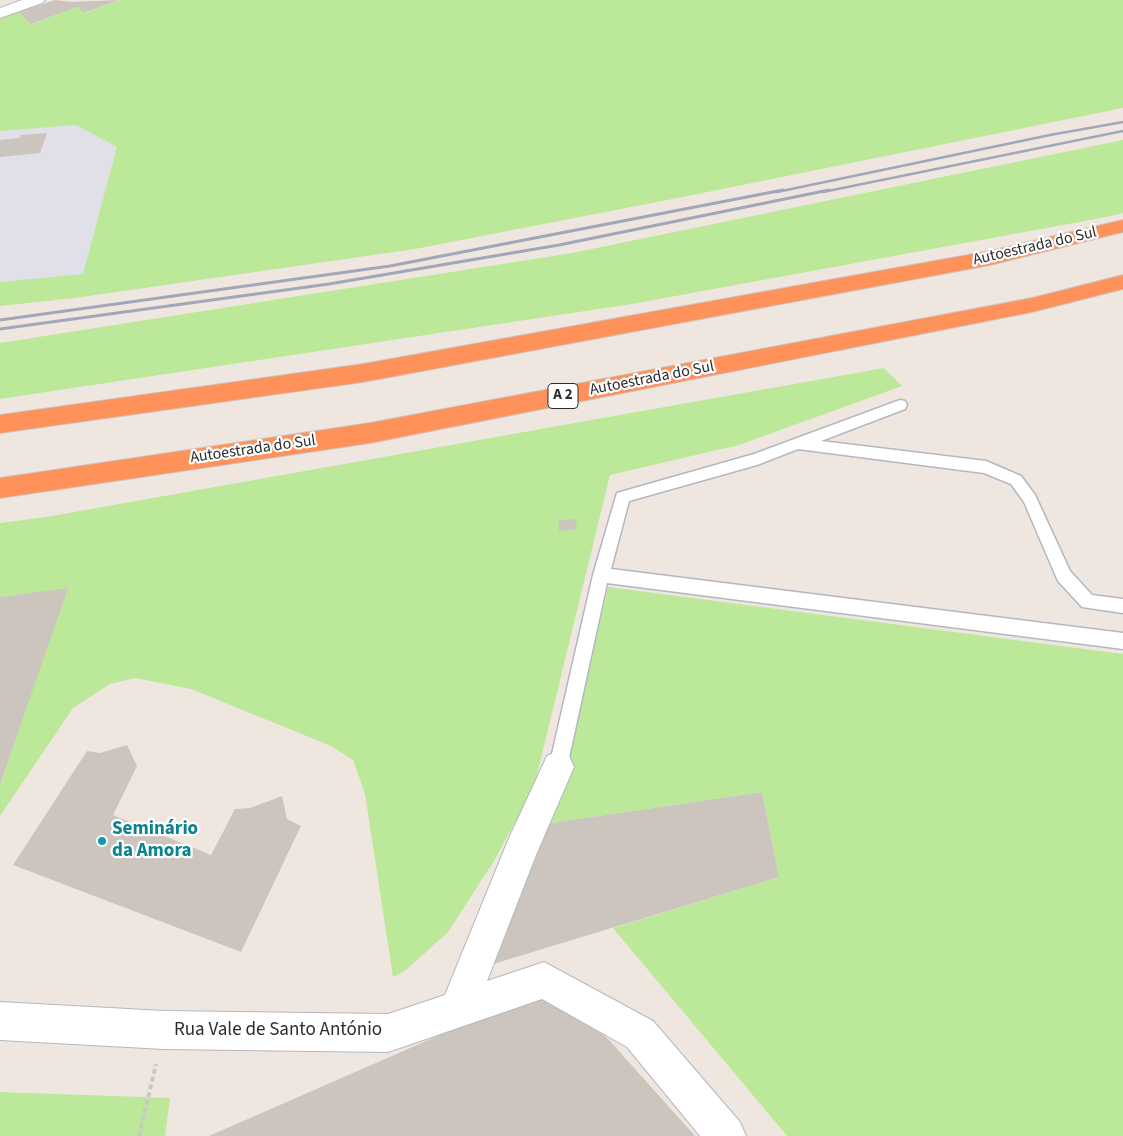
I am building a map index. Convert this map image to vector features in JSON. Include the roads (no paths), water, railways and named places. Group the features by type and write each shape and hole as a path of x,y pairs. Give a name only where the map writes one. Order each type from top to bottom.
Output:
{"highway":[{"name":"Autoestrada do Sul","path":"0,424 363,373 990,258 1123,226"},
{"name":"Autoestrada do Sul","path":"0,488 370,433 1032,305 1123,282"}],"street":[{"path":"0,13 36,0"},
{"path":"458,1009 522,850 558,767"},
{"name":"Rua Vale de Santo António","path":"0,1021 164,1030 388,1033 544,980 640,1034 726,1136"}],"lane":[{"path":"558,767 622,497 757,459 900,406"},
{"path":"797,444 986,467 1016,480 1030,499 1064,576 1088,602 1123,606"},
{"path":"602,575 1123,642"}],"railway":[{"path":"777,192 1050,135 1123,122"},
{"path":"823,192 1123,131"},
{"path":"0,320 390,266 783,190"},
{"path":"0,329 329,284 559,245 829,190"}],"place":[{"name":"Seminário da Amora","path":"102,841"}]}
